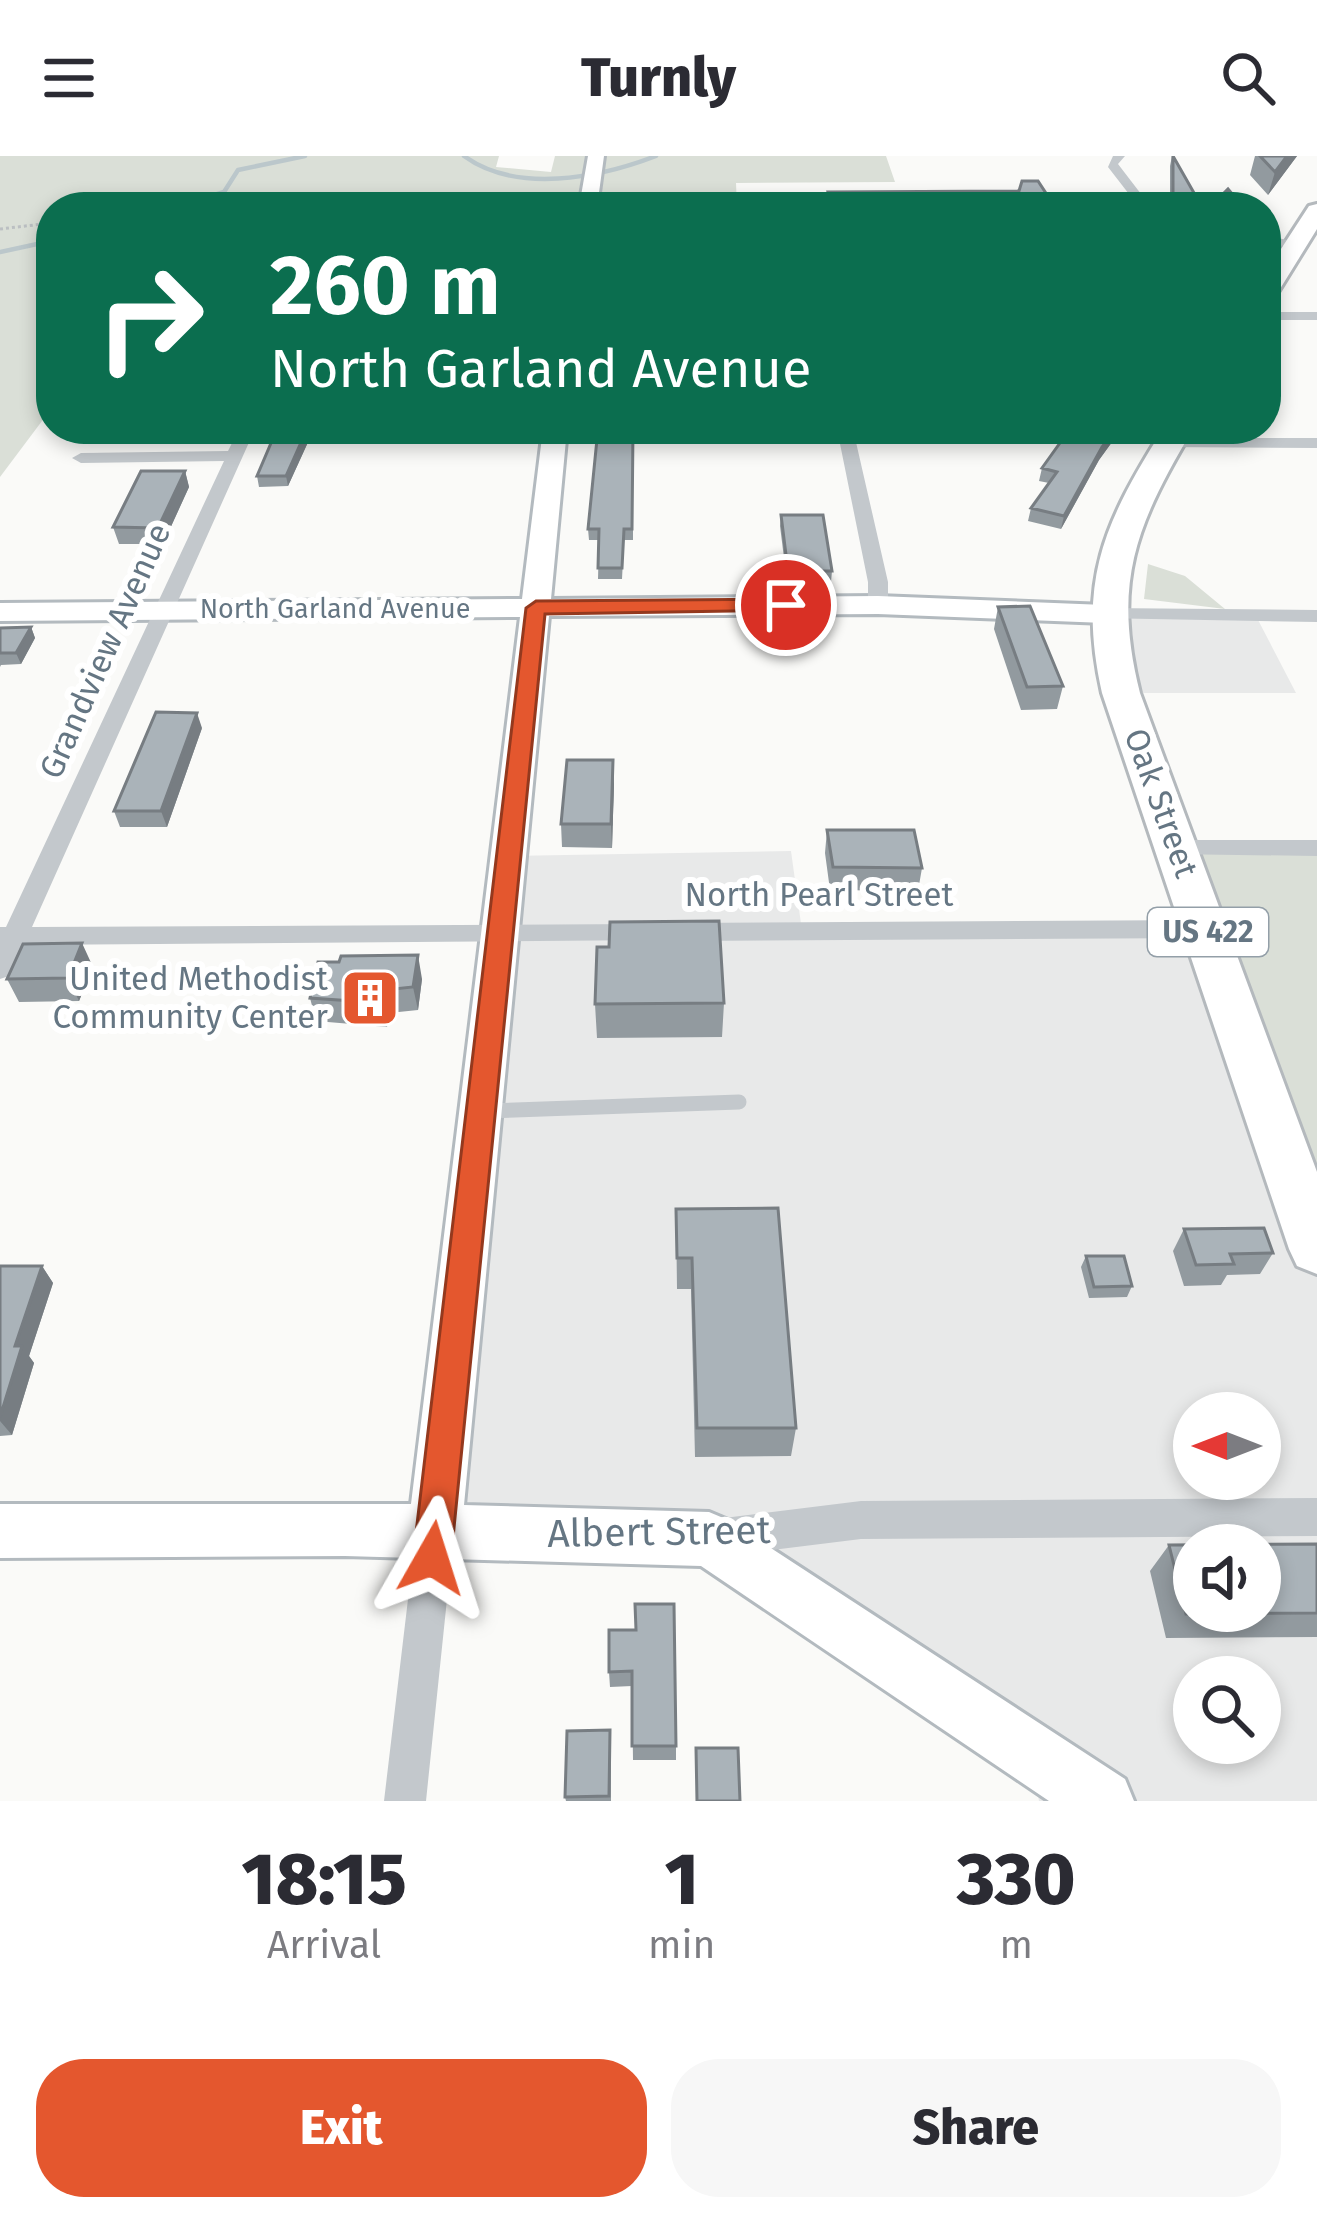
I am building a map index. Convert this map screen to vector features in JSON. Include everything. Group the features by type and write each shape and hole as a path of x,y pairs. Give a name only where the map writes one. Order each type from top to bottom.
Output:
{"highway":[{"path":"1281,268 1317,212"},
{"name":"Oak Street","path":"1169,444 1138,492 1106,574 1105,614 1120,693 1308,1197 1317,1249"}],"street":[{"path":"591,192 596,156"},
{"path":"1119,156 1112,164 1133,192"},
{"path":"1281,242 1296,244"},
{"path":"1281,316 1317,316"},
{"path":"1281,441 1317,443"},
{"name":"Grandview Avenue","path":"0,969 8,936 239,444"},
{"path":"405,1801 553,444"},
{"path":"848,444 878,582 878,605"},
{"path":"81,458 232,456"},
{"name":"North Garland Avenue","path":"0,612 878,605 1317,616"},
{"path":"1178,848 1317,848"},
{"name":"North Pearl Street","path":"8,936 1207,929"},
{"name":"Albert Street","path":"0,1531 709,1538 861,1520 1317,1517"},
{"path":"709,1538 1103,1801"}],"lane":[{"path":"481,1111 739,1102"}],"path":[{"path":"0,229 36,225"}],"shaded area":[{"path":"0,156 499,156 496,167 551,172 555,156 886,156 895,182 736,183 736,192 36,192 36,429 0,477"},
{"path":"1148,564 1185,576 1225,609 1144,599"},
{"path":"1105,614 1256,616 1296,693 1121,693"},
{"path":"1178,848 1317,848 1317,1197"},
{"path":"791,851 802,931 1207,929 1317,1197 1317,1801 1039,1801 1031,1755 709,1539 435,1532 509,856"}],"building":[{"path":"1173,156 1193,192 1173,192"},
{"path":"1260,156 1287,156 1275,172"},
{"path":"1022,181 1038,181 1045,192 828,192 1019,191"},
{"path":"271,444 300,444 286,476 257,476"},
{"path":"596,444 633,444 632,529 624,529 622,568 598,568 599,529 588,529"},
{"path":"1059,444 1104,444 1064,516 1031,508 1057,472 1042,468"},
{"path":"141,471 185,471 158,528 113,527"},
{"path":"781,515 823,515 832,571 788,571"},
{"path":"1030,606 1063,686 1027,687 998,607"},
{"path":"31,627 16,653 0,653 0,628"},
{"path":"156,712 197,713 161,811 114,811"},
{"path":"567,760 613,760 611,824 561,824"},
{"path":"827,830 914,830 922,868 833,867"},
{"path":"719,921 724,1003 595,1004 597,947 609,947 610,922"},
{"path":"82,943 68,978 7,979 23,944"},
{"path":"418,955 413,987 384,990 382,1003 310,998 318,962 339,962 341,956"},
{"path":"778,1208 796,1428 697,1428 692,1258 677,1258 676,1209"},
{"path":"1264,1228 1273,1253 1230,1254 1234,1264 1196,1265 1184,1229"},
{"path":"1086,1256 1124,1256 1132,1286 1094,1287"},
{"path":"0,1266 42,1266 15,1346 22,1346 0,1417"},
{"path":"1281,1544 1317,1544 1317,1613 1281,1613"},
{"path":"635,1604 674,1604 676,1746 632,1746 632,1671 609,1672 609,1630 636,1630"},
{"path":"610,1730 609,1796 565,1797 567,1731"},
{"path":"696,1748 738,1748 740,1801 697,1801"}],"waterway":[{"path":"224,192 238,170 305,156"},
{"path":"464,156 485,168 533,178 584,176 656,156"},
{"path":"0,252 36,244"}],"place":[{"name":"United Methodist Community Center","path":"370,998"}],"route":[{"path":"432,1558 536,608 786,605"}]}
